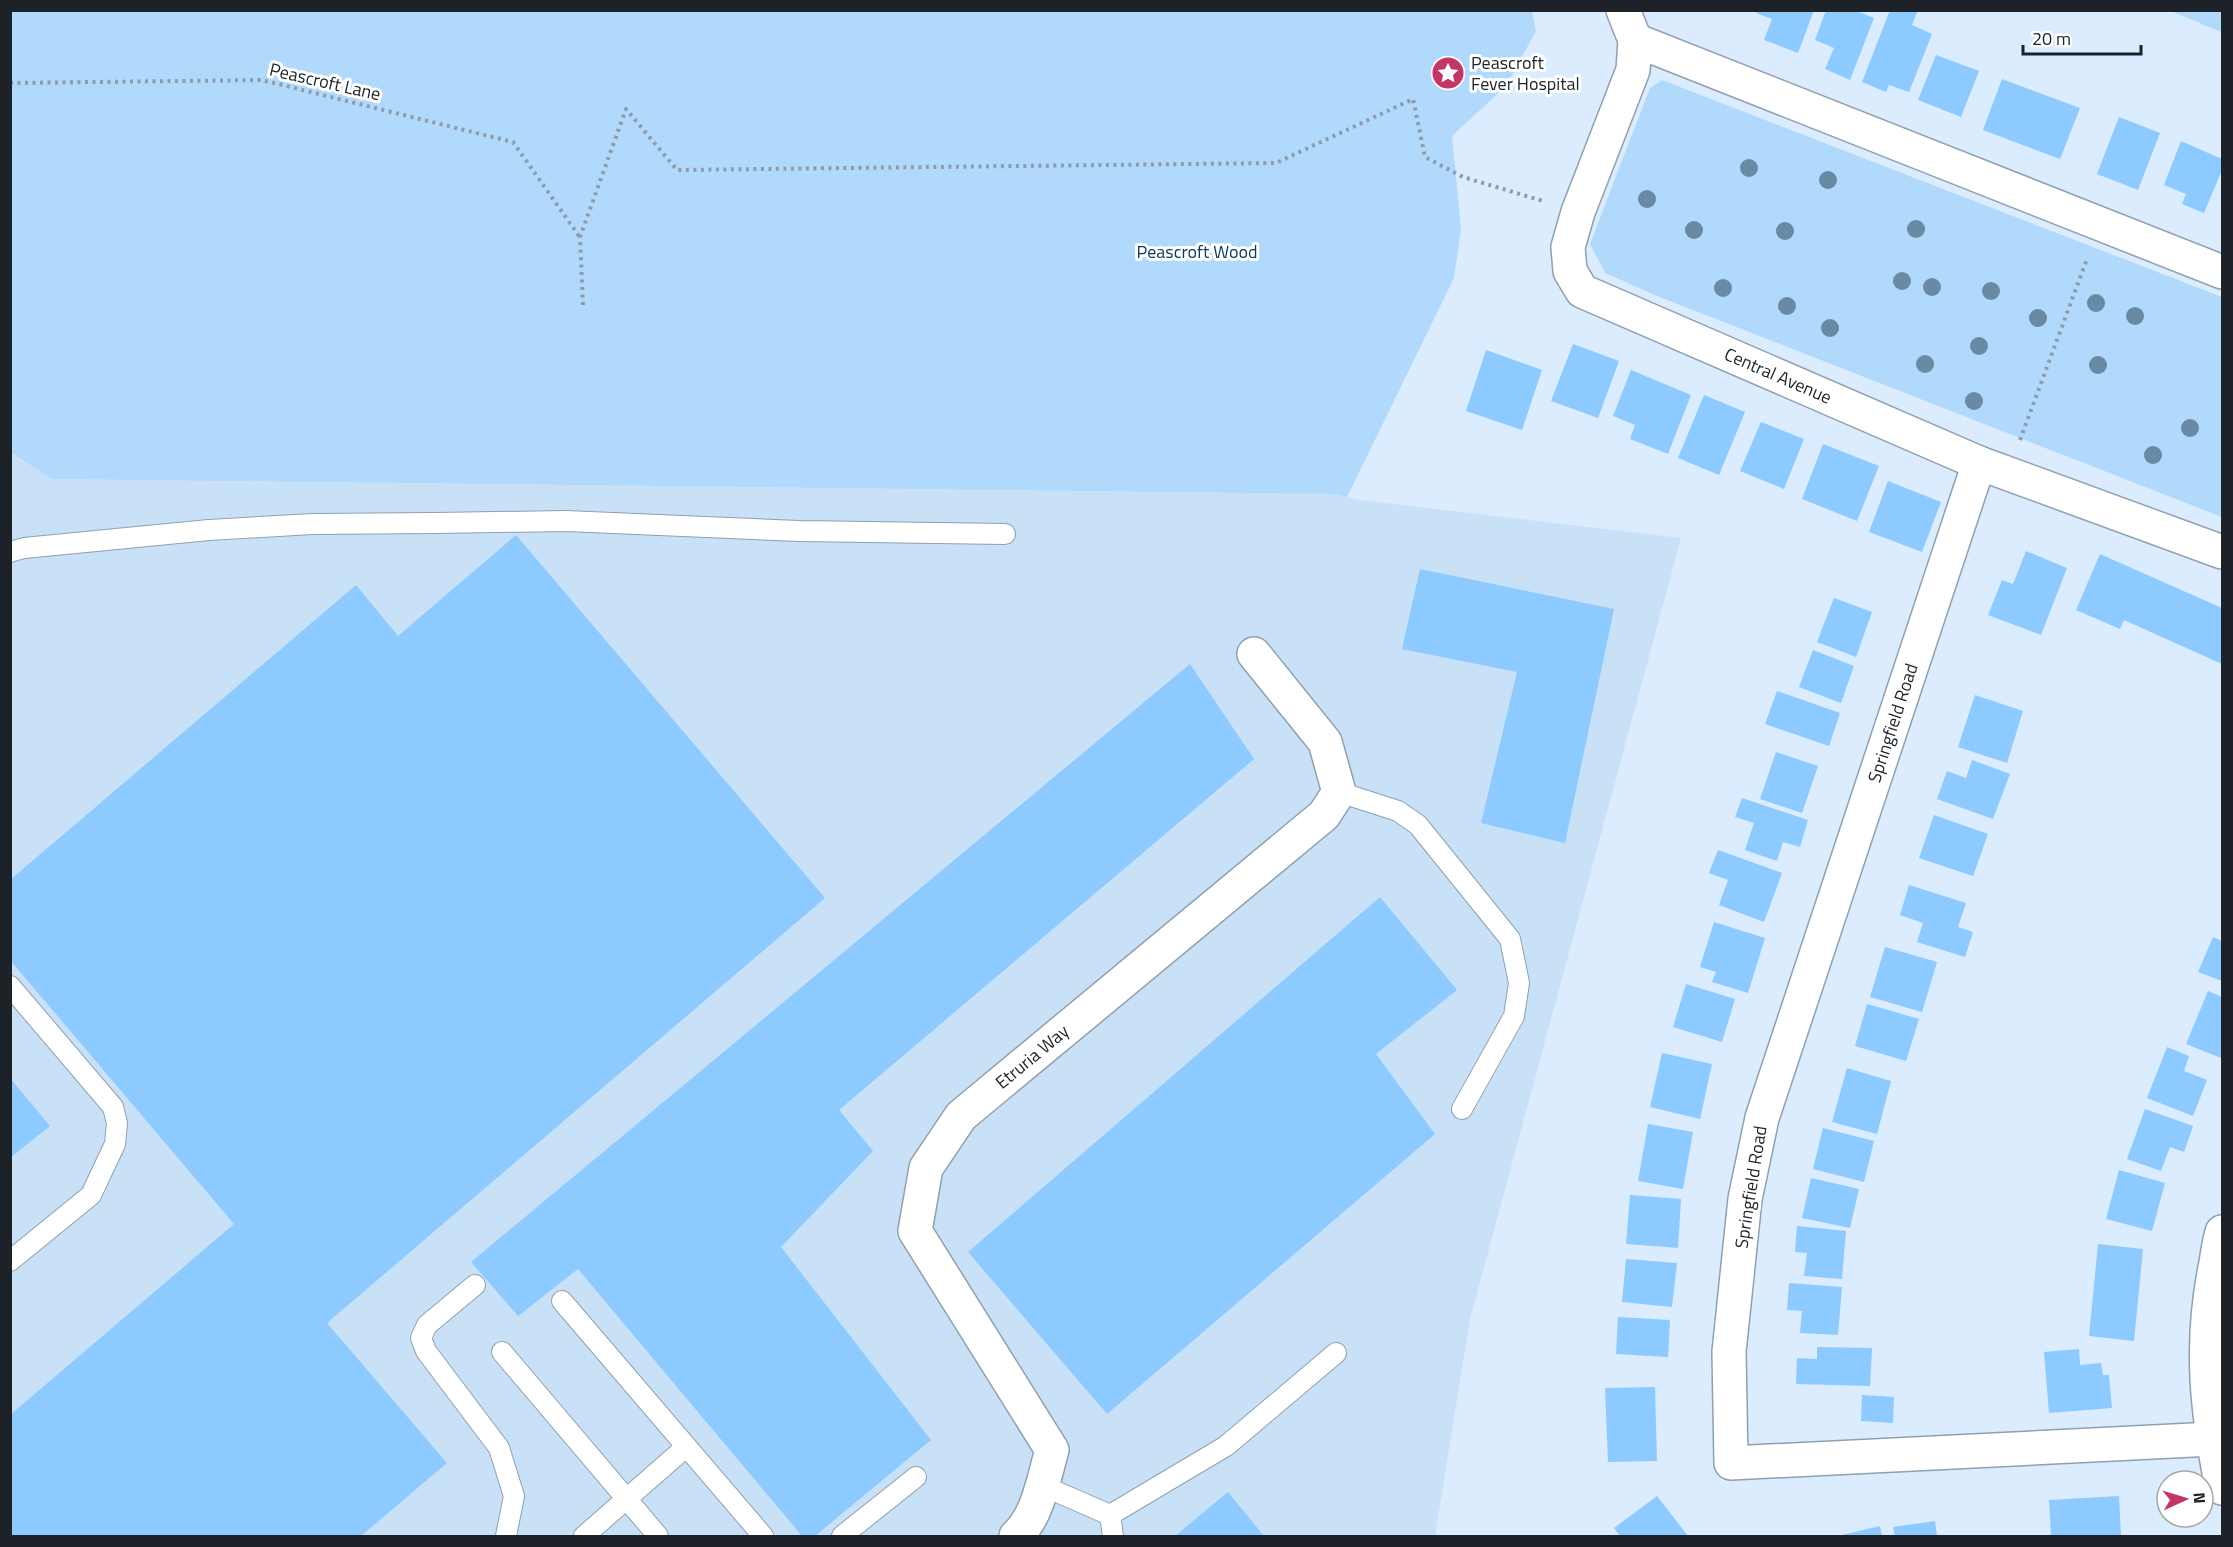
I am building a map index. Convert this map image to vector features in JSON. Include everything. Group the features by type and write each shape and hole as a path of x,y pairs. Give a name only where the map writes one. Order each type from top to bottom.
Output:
{"street":[{"name":"Central Avenue","path":"1623,10 1635,40 1633,70 1578,212 1568,247 1569,271 1582,291 1993,468 2223,552"},
{"path":"1635,40 2223,272"},
{"name":"Springfield Road","path":"1993,468 1762,1118 1745,1199 1729,1352 1731,1463 2213,1439"},
{"path":"1254,654 1325,742 1340,792"},
{"name":"Etruria Way","path":"1016,1536 1023,1530 1052,1450 915,1231 926,1168 961,1116 1324,815 1340,792"},
{"path":"2223,1232 2208,1304 2205,1364 2213,1439 2223,1488"}],"lane":[{"path":"10,552 24,548 136,536 312,524 566,521 799,531 1005,534"},
{"path":"1340,792 1398,811 1418,825 1510,939 1519,983 1515,1016 1462,1109"},
{"path":"10,986 113,1107 117,1123 115,1144 91,1195 10,1261"},
{"path":"475,1285 427,1325 421,1338 426,1351 499,1448 514,1496 506,1536"},
{"path":"562,1301 763,1536"},
{"path":"502,1352 658,1536"},
{"path":"1110,1515 1226,1446 1336,1353"},
{"path":"585,1536 686,1447"},
{"path":"842,1536 916,1477"},
{"path":"1041,1485 1110,1515"},
{"path":"1110,1515 1113,1536"}],"path":[{"name":"Peascroft Lane","path":"10,83 262,80 513,142 580,237"},
{"path":"583,305 580,237 626,109 677,170 1276,163 1413,99 1425,156 1463,177 1578,212"},
{"path":"1993,468 2099,224"}],"shaded area":[{"path":"10,453 52,479 1335,494 1360,500 1681,538 1470,1319 1435,1536 11,1536"}],"green space":[{"name":"Peascroft Wood","path":"11,11 1532,11 1536,31 1506,86 1452,136 1461,229 1454,278 1347,497 1335,494 52,479 11,453"},
{"path":"2171,11 2222,11 2221,32"},
{"path":"1662,80 2222,297 2222,517 1657,296 1605,273 1590,244 1650,88"}],"building":[{"path":"1758,10 1814,10 1798,53 1764,40 1772,19 1756,13"},
{"path":"1826,10 1854,10 1874,18 1850,80 1825,69 1834,48 1815,40"},
{"path":"1890,10 1918,10 1912,25 1932,34 1909,92 1889,85 1886,92 1862,82"},
{"path":"1936,55 1979,71 1961,117 1918,100"},
{"path":"2002,79 2080,108 2060,159 1983,130"},
{"path":"2119,117 2160,133 2138,190 2097,174"},
{"path":"2181,141 2222,159 2222,170 2204,213 2182,204 2186,194 2164,185"},
{"path":"1573,344 1619,361 1598,418 1551,401"},
{"path":"1486,350 1542,370 1522,430 1466,411"},
{"path":"1631,370 1691,395 1668,454 1630,439 1635,425 1613,416"},
{"path":"1704,395 1745,412 1719,475 1678,458"},
{"path":"1761,422 1804,439 1784,489 1740,471"},
{"path":"1823,444 1879,466 1857,521 1802,499"},
{"path":"1888,481 1941,502 1922,552 1869,532"},
{"path":"516,535 825,898 327,1323 447,1463 361,1536 10,1536 10,1415 234,1224 10,960 10,880 356,585 398,636"},
{"path":"2026,551 2067,568 2041,635 1988,615 2002,580 2013,584"},
{"path":"2100,554 2222,608 2222,664 2124,620 2120,629 2076,610"},
{"path":"1420,569 1614,609 1565,843 1481,823 1517,672 1402,649"},
{"path":"1834,598 1872,612 1856,657 1817,642"},
{"path":"1813,650 1854,666 1841,703 1799,687"},
{"path":"1190,664 1254,759 839,1110 873,1151 781,1247 931,1440 815,1536 802,1536 578,1269 518,1316 471,1262"},
{"path":"1777,691 1840,713 1829,746 1765,724"},
{"path":"1975,695 2023,711 2007,763 1958,747"},
{"path":"1776,752 1818,766 1802,813 1760,799"},
{"path":"1972,760 2010,774 1993,819 1937,799 1947,771 1966,778"},
{"path":"1742,798 1808,820 1800,847 1783,842 1777,861 1745,850 1754,823 1735,817"},
{"path":"1934,815 1988,834 1973,876 1919,858"},
{"path":"1718,850 1782,873 1764,922 1719,905 1728,880 1709,873"},
{"path":"1909,885 1966,903 1958,927 1973,932 1965,957 1917,942 1923,923 1900,915"},
{"path":"1380,897 1457,990 1376,1054 1435,1134 1107,1414 968,1252"},
{"path":"1714,922 1765,938 1748,993 1712,982 1716,972 1700,967"},
{"path":"2213,937 2222,941 2222,981 2198,972"},
{"path":"1885,947 1937,962 1922,1012 1870,997"},
{"path":"1686,984 1735,999 1722,1042 1673,1027"},
{"path":"2208,991 2222,997 2221,1058 2186,1044"},
{"path":"1867,1004 1919,1019 1906,1061 1855,1046"},
{"path":"2167,1047 2189,1056 2184,1071 2207,1080 2193,1116 2147,1098"},
{"path":"1662,1053 1712,1064 1700,1119 1650,1107"},
{"path":"1847,1068 1891,1081 1877,1134 1832,1122"},
{"path":"10,1078 50,1126 10,1158"},
{"path":"2145,1109 2193,1126 2184,1152 2170,1147 2161,1171 2127,1159"},
{"path":"1648,1124 1693,1132 1683,1189 1638,1181"},
{"path":"1823,1128 1874,1141 1864,1182 1813,1169"},
{"path":"2119,1170 2165,1183 2152,1231 2106,1219"},
{"path":"1811,1178 1859,1189 1850,1228 1802,1218"},
{"path":"1630,1195 1681,1199 1678,1248 1626,1244"},
{"path":"1797,1226 1846,1231 1842,1279 1804,1276 1807,1253 1795,1252"},
{"path":"2098,1244 2143,1249 2134,1341 2089,1336"},
{"path":"1626,1259 1677,1263 1672,1307 1622,1302"},
{"path":"1789,1283 1842,1287 1838,1335 1800,1333 1802,1311 1787,1310"},
{"path":"1618,1317 1670,1320 1668,1357 1616,1354"},
{"path":"1817,1347 1872,1348 1870,1386 1796,1384 1797,1358 1817,1359"},
{"path":"2079,1349 2080,1365 2101,1363 2103,1375 2109,1375 2112,1408 2049,1413 2044,1352"},
{"path":"1655,1387 1657,1461 1608,1462 1605,1388"},
{"path":"1862,1395 1894,1397 1893,1423 1861,1421"},
{"path":"1228,1492 1264,1536 1175,1536"},
{"path":"1657,1496 1688,1536 1620,1536 1614,1528"},
{"path":"2119,1496 2121,1536 2051,1536 2049,1500"},
{"path":"1935,1521 1937,1536 1895,1536 1893,1527"},
{"path":"1880,1526 1882,1536 1838,1536"}],"place":[{"name":"Peascroft Fever Hospital","path":"1448,73"}]}
